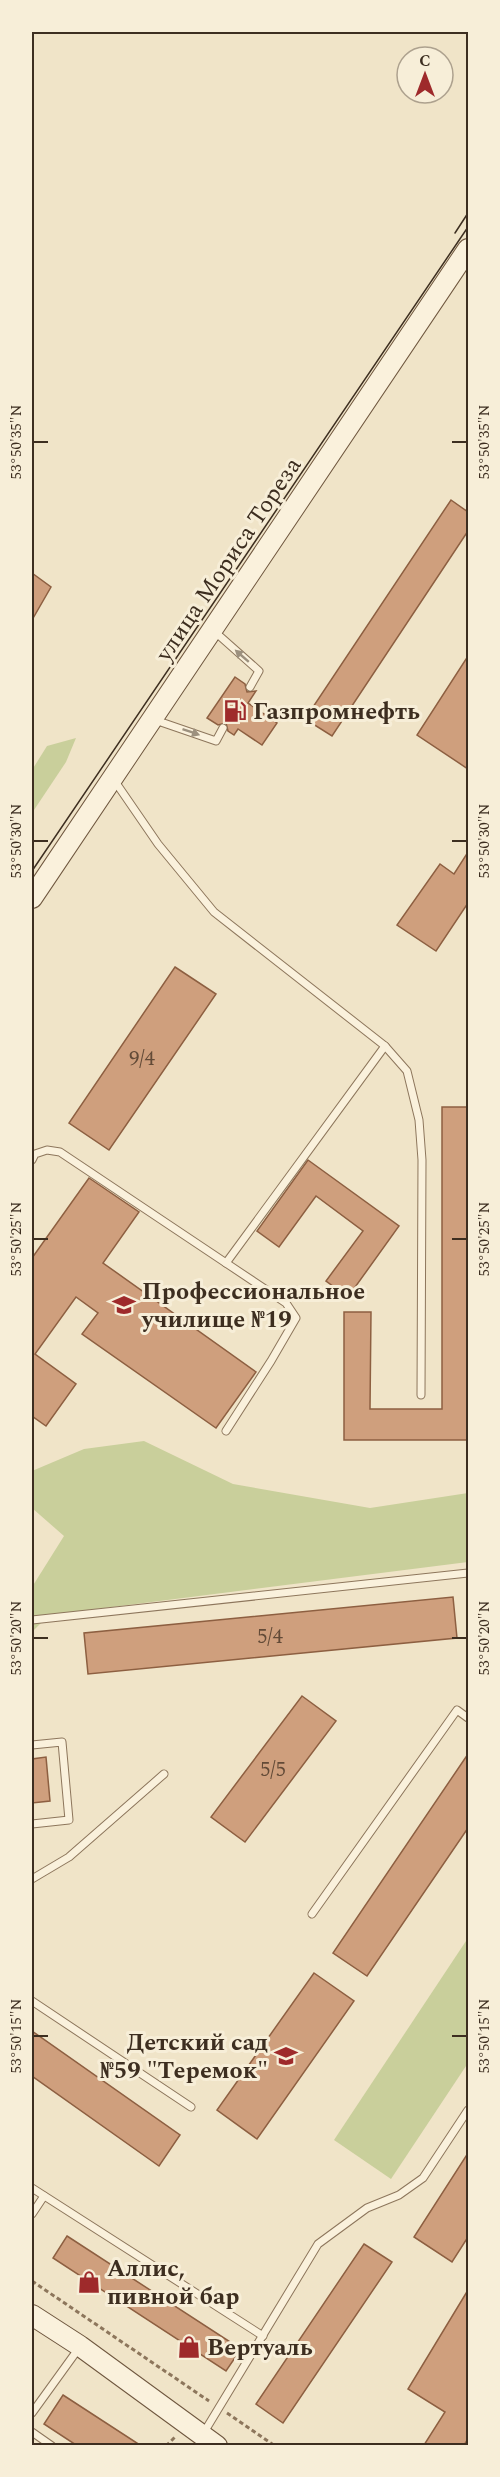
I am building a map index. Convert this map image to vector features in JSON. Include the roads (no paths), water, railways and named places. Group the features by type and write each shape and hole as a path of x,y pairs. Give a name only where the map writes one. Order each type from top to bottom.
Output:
{"street":[{"name":"улица Мориса Тореза","path":"32,898 468,249"},
{"path":"32,2315 80,2346 210,2440"}],"lane":[{"path":"211,629 259,671 250,687"},
{"path":"152,719 216,741 223,728"},
{"path":"112,777 158,844 214,912 385,1046 407,1071 419,1120 422,1160 421,1395"},
{"path":"226,1263 385,1046"},
{"path":"32,1160 35,1154 46,1150 60,1152 286,1303 296,1318 226,1431"},
{"path":"32,1620 468,1573"},
{"path":"312,1914 457,1710 468,1718"},
{"path":"32,1745 62,1742 69,1820 32,1824"},
{"path":"32,1879 69,1857 164,1774"},
{"path":"32,2001 191,2107"},
{"path":"210,2440 218,2407 318,2244 367,2208 399,2194 423,2178 468,2110"},
{"path":"32,2188 263,2336"},
{"path":"32,2214 44,2196"},
{"path":"32,2413 80,2346"},
{"path":"32,2432 52,2445"}],"tram line":[{"path":"455,233 468,213"},
{"path":"32,871 468,227"}],"place":[{"name":"Газпромнефть","path":"235,711"},
{"name":"Профессиональное училище №19","path":"124,1305"},
{"name":"Детский сад №59 \"Теремок\"","path":"286,2056"},
{"name":"Аллис, пивной бар","path":"89,2282"},
{"name":"Вертуаль","path":"189,2347"}]}
